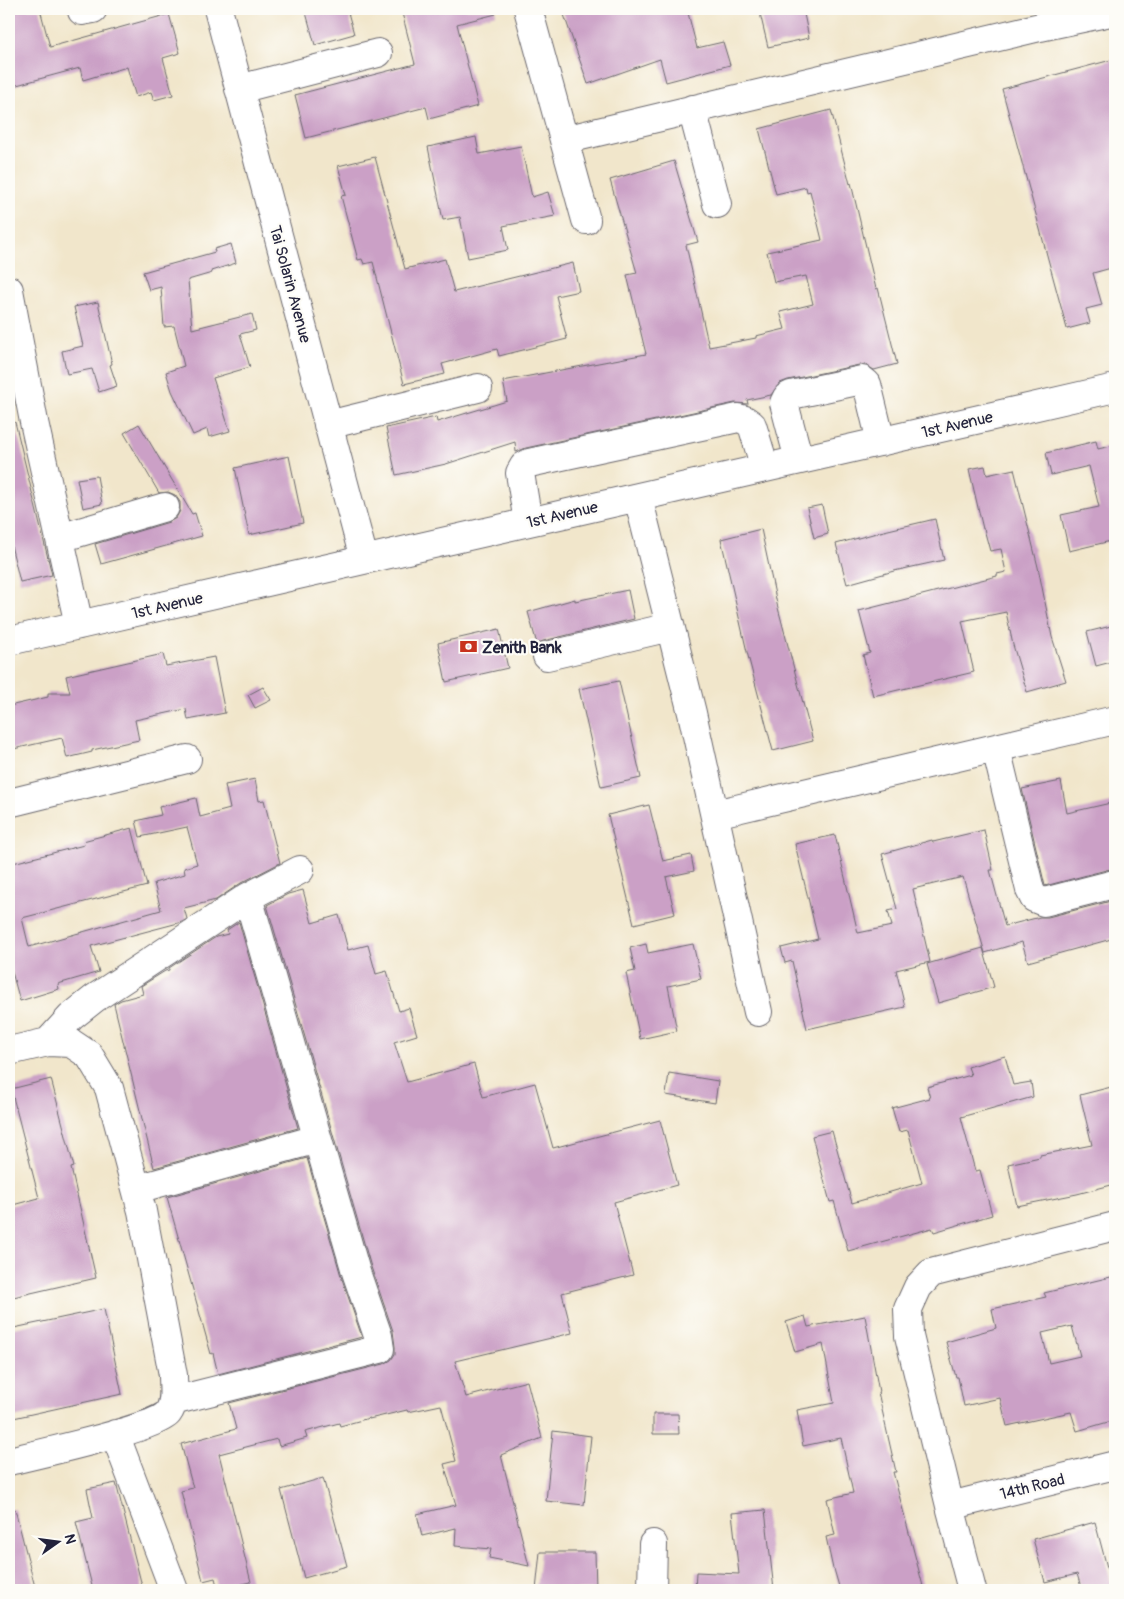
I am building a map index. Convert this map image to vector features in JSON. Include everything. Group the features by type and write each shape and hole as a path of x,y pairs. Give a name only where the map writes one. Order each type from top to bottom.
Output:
{"street":[{"name":"Tai Solarin Avenue","path":"218,9 364,559"},
{"path":"528,9 586,220"},
{"path":"564,140 692,109 1037,18 1115,11"},
{"path":"239,90 378,53"},
{"path":"692,109 718,204"},
{"path":"9,290 34,422 79,625"},
{"path":"799,460 784,403 791,394 862,380 867,384 881,442"},
{"path":"328,425 478,388"},
{"name":"1st Avenue","path":"9,641 1115,388"},
{"path":"528,522 520,472 529,463 738,418 752,425 765,468"},
{"path":"638,497 692,713 758,1012"},
{"path":"60,538 165,507"},
{"path":"546,656 670,627"},
{"path":"714,814 1115,720"},
{"path":"996,748 1030,890 1034,898 1044,902 1114,884"},
{"path":"9,803 186,759"},
{"path":"48,1042 71,1017 95,998 248,897 300,870"},
{"path":"174,1401 380,1350 378,1336 356,1272 248,897"},
{"path":"9,1051 48,1042 72,1043 88,1056 109,1088 142,1210 173,1375 174,1401 167,1414 140,1427 9,1461"},
{"path":"137,1190 317,1139"},
{"path":"972,1590 909,1336 908,1309 918,1287 931,1273 1115,1226"},
{"path":"116,1434 174,1590"},
{"name":"14th Road","path":"950,1506 1115,1465"},
{"path":"652,1590 653,1544"}],"building":[{"path":"9,9 40,9 50,47 169,14 180,53 163,58 173,95 154,100 151,92 136,97 127,67 83,80 80,68 13,86 9,71"},
{"path":"305,9 347,9 354,34 315,45"},
{"path":"401,9 495,9 496,14 457,24 478,106 429,119 426,107 306,138 295,95 415,64"},
{"path":"562,9 687,9 697,48 723,42 730,65 666,82 660,59 588,84"},
{"path":"759,9 803,9 809,38 768,47"},
{"path":"1115,59 1115,267 1093,273 1102,305 1086,309 1090,323 1067,329 1002,89"},
{"path":"831,110 897,364 874,370 866,365 859,365 788,380 780,383 771,395 747,400 748,404 735,403 526,448 516,452 515,442 446,464 396,475 386,428 436,417 437,422 507,401 503,381 646,354 627,275 637,273 610,180 674,161 698,242 686,245 709,347 756,338 756,336 785,329 780,312 813,304 806,276 774,282 767,252 822,240 810,191 807,192 806,187 776,194 759,129"},
{"path":"476,137 479,154 521,146 532,197 548,192 555,216 503,226 508,250 468,258 460,217 443,220 428,147"},
{"path":"375,157 405,269 445,259 454,292 573,263 579,291 556,296 567,339 499,356 497,349 442,364 445,374 404,384 373,262 364,264 362,259 358,260 341,196 346,195 338,166"},
{"path":"231,244 236,263 188,280 192,329 252,314 256,330 240,334 250,367 213,378 230,431 209,437 207,429 193,435 172,391 166,372 184,366 174,326 164,327 161,287 149,290 143,272 215,252 214,249"},
{"path":"98,302 112,364 110,365 117,386 99,392 92,369 67,374 62,351 83,346 74,307"},
{"path":"15,422 52,575 20,582 9,537 9,423"},
{"path":"139,424 192,514 195,513 202,536 101,564 95,544 169,522 176,518 180,511 180,502 175,495 168,492 159,493 124,433"},
{"path":"1096,441 1098,449 1115,445 1115,540 1069,551 1061,515 1099,507 1089,466 1051,475 1046,453"},
{"path":"289,456 303,523 249,535 235,468"},
{"path":"985,466 987,475 1014,469 1038,567 1052,637 1066,681 1027,692 1013,645 1006,612 962,621 974,672 873,696 863,655 870,653 859,611 997,576 997,574 1006,572 1001,549 990,551 969,469"},
{"path":"97,476 102,504 83,508 77,479"},
{"path":"822,505 828,534 814,538 807,508"},
{"path":"935,519 944,560 847,584 836,544"},
{"path":"761,529 777,604 813,741 773,751 747,652 721,539"},
{"path":"628,590 634,619 537,644 528,612 575,599 575,601"},
{"path":"1115,625 1115,661 1096,666 1087,632"},
{"path":"499,629 508,668 446,682 438,643"},
{"path":"163,654 166,666 214,657 225,713 188,720 186,709 135,720 139,740 92,750 92,752 67,758 62,738 9,750 9,706 48,697 48,693 70,693 66,676"},
{"path":"619,681 641,778 601,787 579,689"},
{"path":"263,687 271,700 255,708 248,695"},
{"path":"255,779 259,801 264,800 280,863 241,883 216,900 184,908 187,919 182,922 91,946 99,972 58,984 59,989 20,1001 9,961 9,864 84,845 83,841 132,828 147,886 22,918 29,947 161,910 154,883 185,874 184,868 197,864 187,827 140,837 136,821 161,815 159,807 196,798 200,817 230,809 225,785"},
{"path":"1061,781 1067,813 1115,802 1115,869 1045,886 1022,789"},
{"path":"649,805 663,861 691,855 694,871 666,877 675,914 634,924 608,815"},
{"path":"984,830 993,870 990,870 1005,926 1115,900 1115,938 1028,962 1022,942 985,953 963,877 913,889 930,962 896,970 905,1007 807,1029 792,961 785,963 781,948 818,939 795,844 835,835 858,933 892,926 888,911 897,909 882,854 932,840 933,842"},
{"path":"303,890 312,923 339,915 348,950 368,945 376,974 387,971 399,1011 409,1008 417,1035 394,1042 407,1082 474,1064 483,1097 535,1083 553,1148 660,1120 677,1185 614,1202 633,1275 562,1293 572,1333 455,1361 466,1397 527,1381 542,1438 501,1455 529,1566 489,1558 491,1549 455,1546 456,1528 422,1536 417,1514 456,1505 444,1464 456,1461 441,1405 408,1412 407,1410 340,1426 339,1423 305,1432 307,1438 279,1446 277,1439 219,1454 251,1582 218,1590 215,1578 203,1581 181,1491 193,1488 181,1444 236,1429 229,1403 384,1364 391,1360 395,1354 393,1331 371,1267 267,905 288,894"},
{"path":"239,922 298,1128 154,1168 114,1004 143,994 141,986 169,970 169,968 216,937 228,934 227,930"},
{"path":"646,944 648,953 693,944 701,979 668,986 677,1031 640,1039 626,973 635,971 630,948"},
{"path":"983,948 994,987 938,1003 927,964"},
{"path":"1005,1056 1013,1085 1031,1082 1033,1097 961,1117 975,1171 980,1170 992,1215 934,1232 932,1228 848,1251 834,1201 830,1202 812,1136 832,1131 852,1203 922,1183 908,1130 899,1132 892,1108 930,1098 927,1087 971,1075 968,1067"},
{"path":"669,1073 718,1081 715,1103 666,1095"},
{"path":"51,1079 74,1167 71,1168 96,1278 9,1298 9,1206 39,1198 11,1089"},
{"path":"1115,1086 1115,1184 1017,1206 1008,1164 1040,1157 1040,1155 1092,1145 1080,1095"},
{"path":"307,1158 341,1276 362,1337 218,1374 167,1197"},
{"path":"1115,1276 1115,1420 1077,1431 1071,1412 1007,1426 1000,1398 964,1406 958,1377 956,1377 946,1342 996,1328 992,1309 1046,1297 1044,1293","holes":["1072,1326 1080,1356 1049,1363 1042,1333"]},
{"path":"104,1309 122,1394 9,1419 9,1329"},
{"path":"805,1316 808,1327 865,1316 878,1392 896,1472 893,1472 924,1590 840,1590 826,1537 835,1535 827,1499 853,1493 841,1438 803,1446 797,1410 834,1403 823,1344 795,1352 786,1322"},
{"path":"653,1414 678,1414 679,1434 653,1434"},
{"path":"553,1431 591,1436 584,1505 546,1501"},
{"path":"323,1478 347,1566 304,1578 281,1490"},
{"path":"116,1483 143,1590 93,1590 76,1522 93,1518 87,1489"},
{"path":"15,1509 35,1587 23,1590 9,1590 9,1510"},
{"path":"765,1510 774,1590 695,1590 696,1572 739,1574 732,1513"},
{"path":"1095,1522 1113,1590 1082,1590 1077,1574 1045,1582 1033,1539"},
{"path":"540,1552 595,1552 596,1590 536,1590"}],"place":[{"name":"Zenith Bank","path":"468,647"}]}
